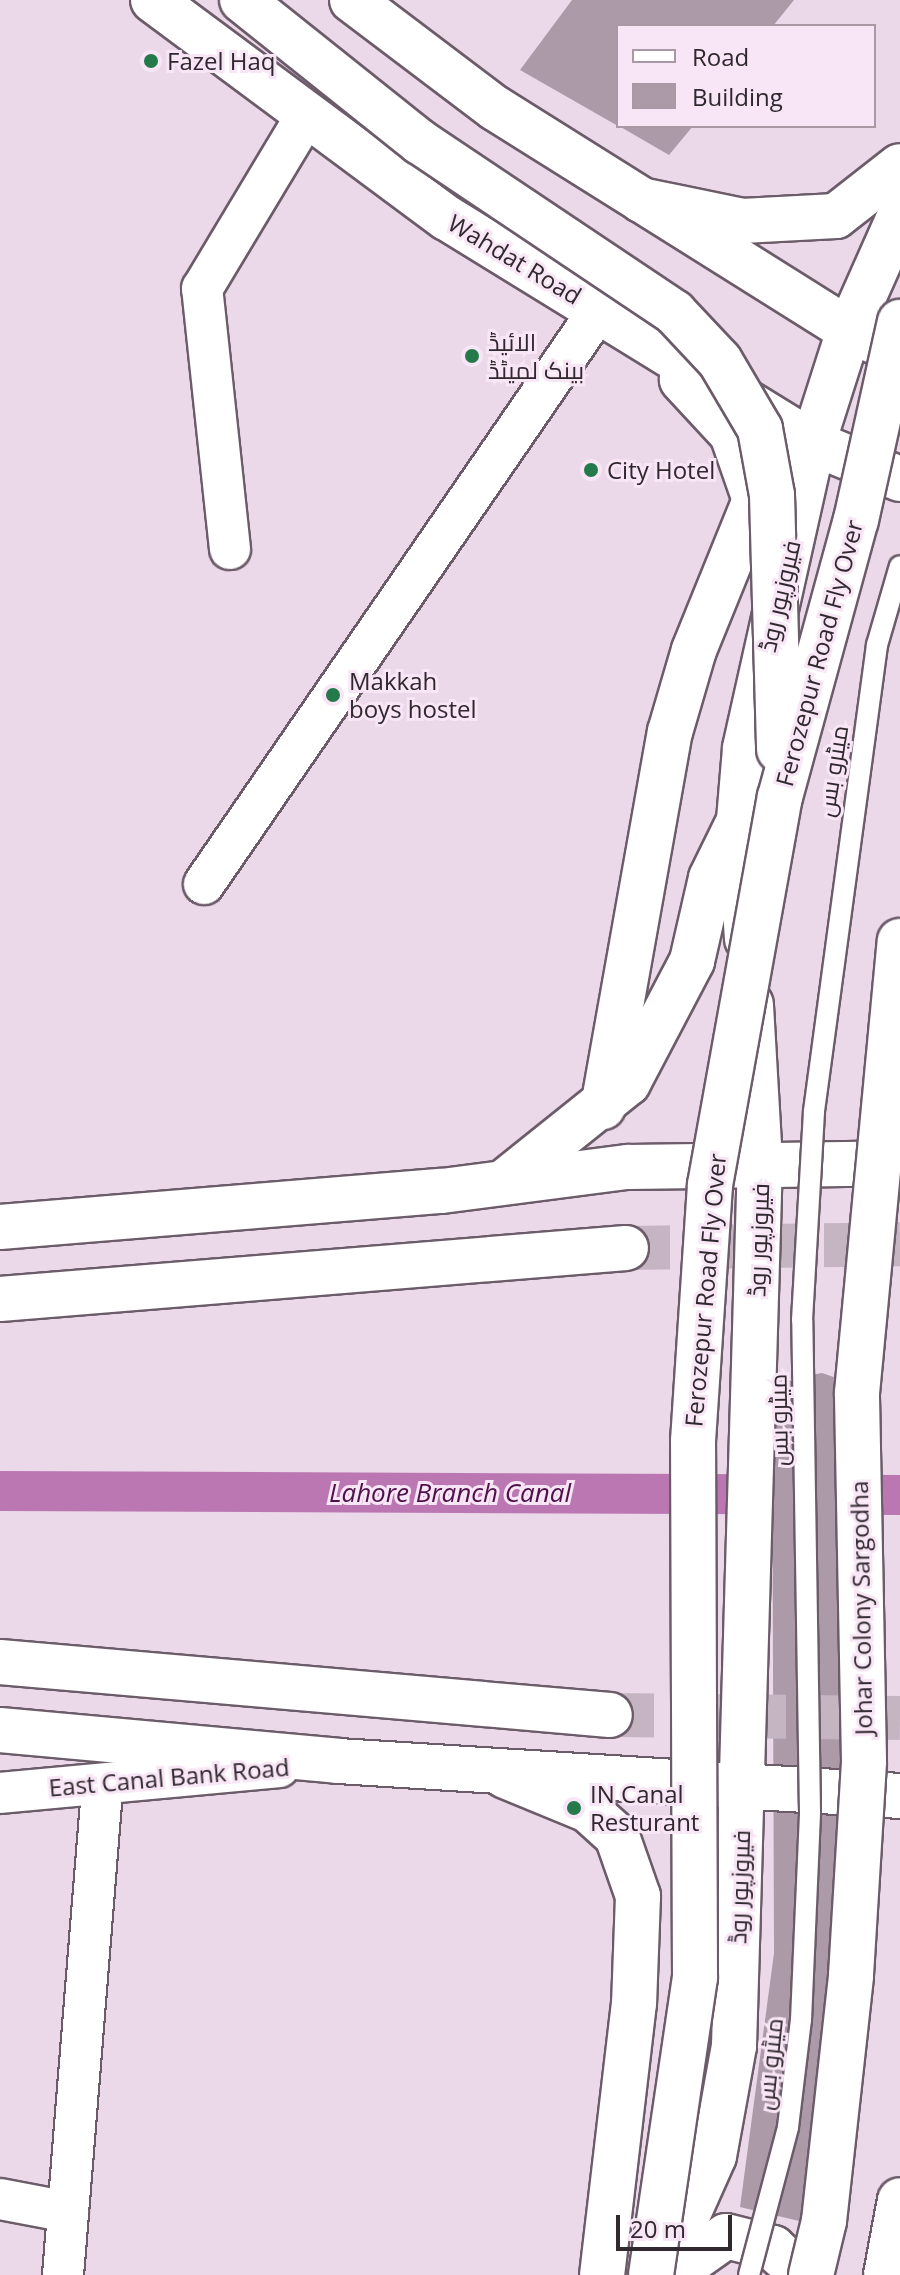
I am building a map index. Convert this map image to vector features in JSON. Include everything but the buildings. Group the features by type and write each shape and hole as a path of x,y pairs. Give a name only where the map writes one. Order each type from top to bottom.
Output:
{"main road":[{"name":"Wahdat Road","path":"153,0 447,218 813,443 900,479"},
{"path":"242,0 420,142 674,312 720,361 760,429 772,495 780,797"},
{"path":"352,0 495,108 849,330 900,353"},
{"path":"641,200 742,221 836,216 900,166"},
{"name":"فیروزپور روڈ","path":"661,2275 714,2156 734,2046 760,1162 739,820 745,748 813,443 849,330 900,215"},
{"path":"617,321 732,434 749,469 752,520"},
{"name":"Ferozepur Road Fly Over","path":"651,2275 695,1978 693,1441 710,1185 780,797 856,520 900,322"},
{"path":"603,1107 670,732 719,583 752,520 813,443"},
{"path":"508,1179 603,1107 628,1083 692,961 711,878 739,820"},
{"name":"Johar Colony Sargodha","path":"811,2275 824,2221 851,1975 864,1761 857,1393 900,941"},
{"path":"0,1227 442,1191 508,1179 760,1162 900,1163"},
{"path":"0,1299 626,1248"},
{"path":"0,1662 610,1715"},
{"path":"0,1730 338,1761 900,1796"},
{"path":"488,1770 588,1810 631,1860 638,1896 634,2003 604,2258"},
{"path":"604,2258 734,2046"},
{"path":"886,2275 900,2200"},
{"path":"671,2275 726,2236 773,2248 803,2275"}],"street":[{"path":"230,549 202,289 307,114"},
{"path":"204,884 617,321"},
{"name":"East Canal Bank Road","path":"0,1793 338,1761"},
{"path":"63,2275 102,1785"},
{"path":"0,2199 68,2212"}],"lane":[{"name":"میٹرو بس","path":"749,2275 788,2127 801,2020 810,1812 802,1320 814,1111 877,645 900,566"}],"waterway":[{"name":"Lahore Branch Canal","path":"0,1491 900,1495"}],"tunnel":[{"path":"626,1248 900,1244"},
{"path":"610,1715 900,1718"}],"place":[{"name":"Fazel Haq","path":"151,61"},
{"name":"الائیڈ بینک لمیٹڈ","path":"472,356"},
{"name":"City Hotel","path":"591,470"},
{"name":"Makkah boys hostel","path":"333,695"},
{"name":"IN Canal Resturant","path":"574,1808"}]}
